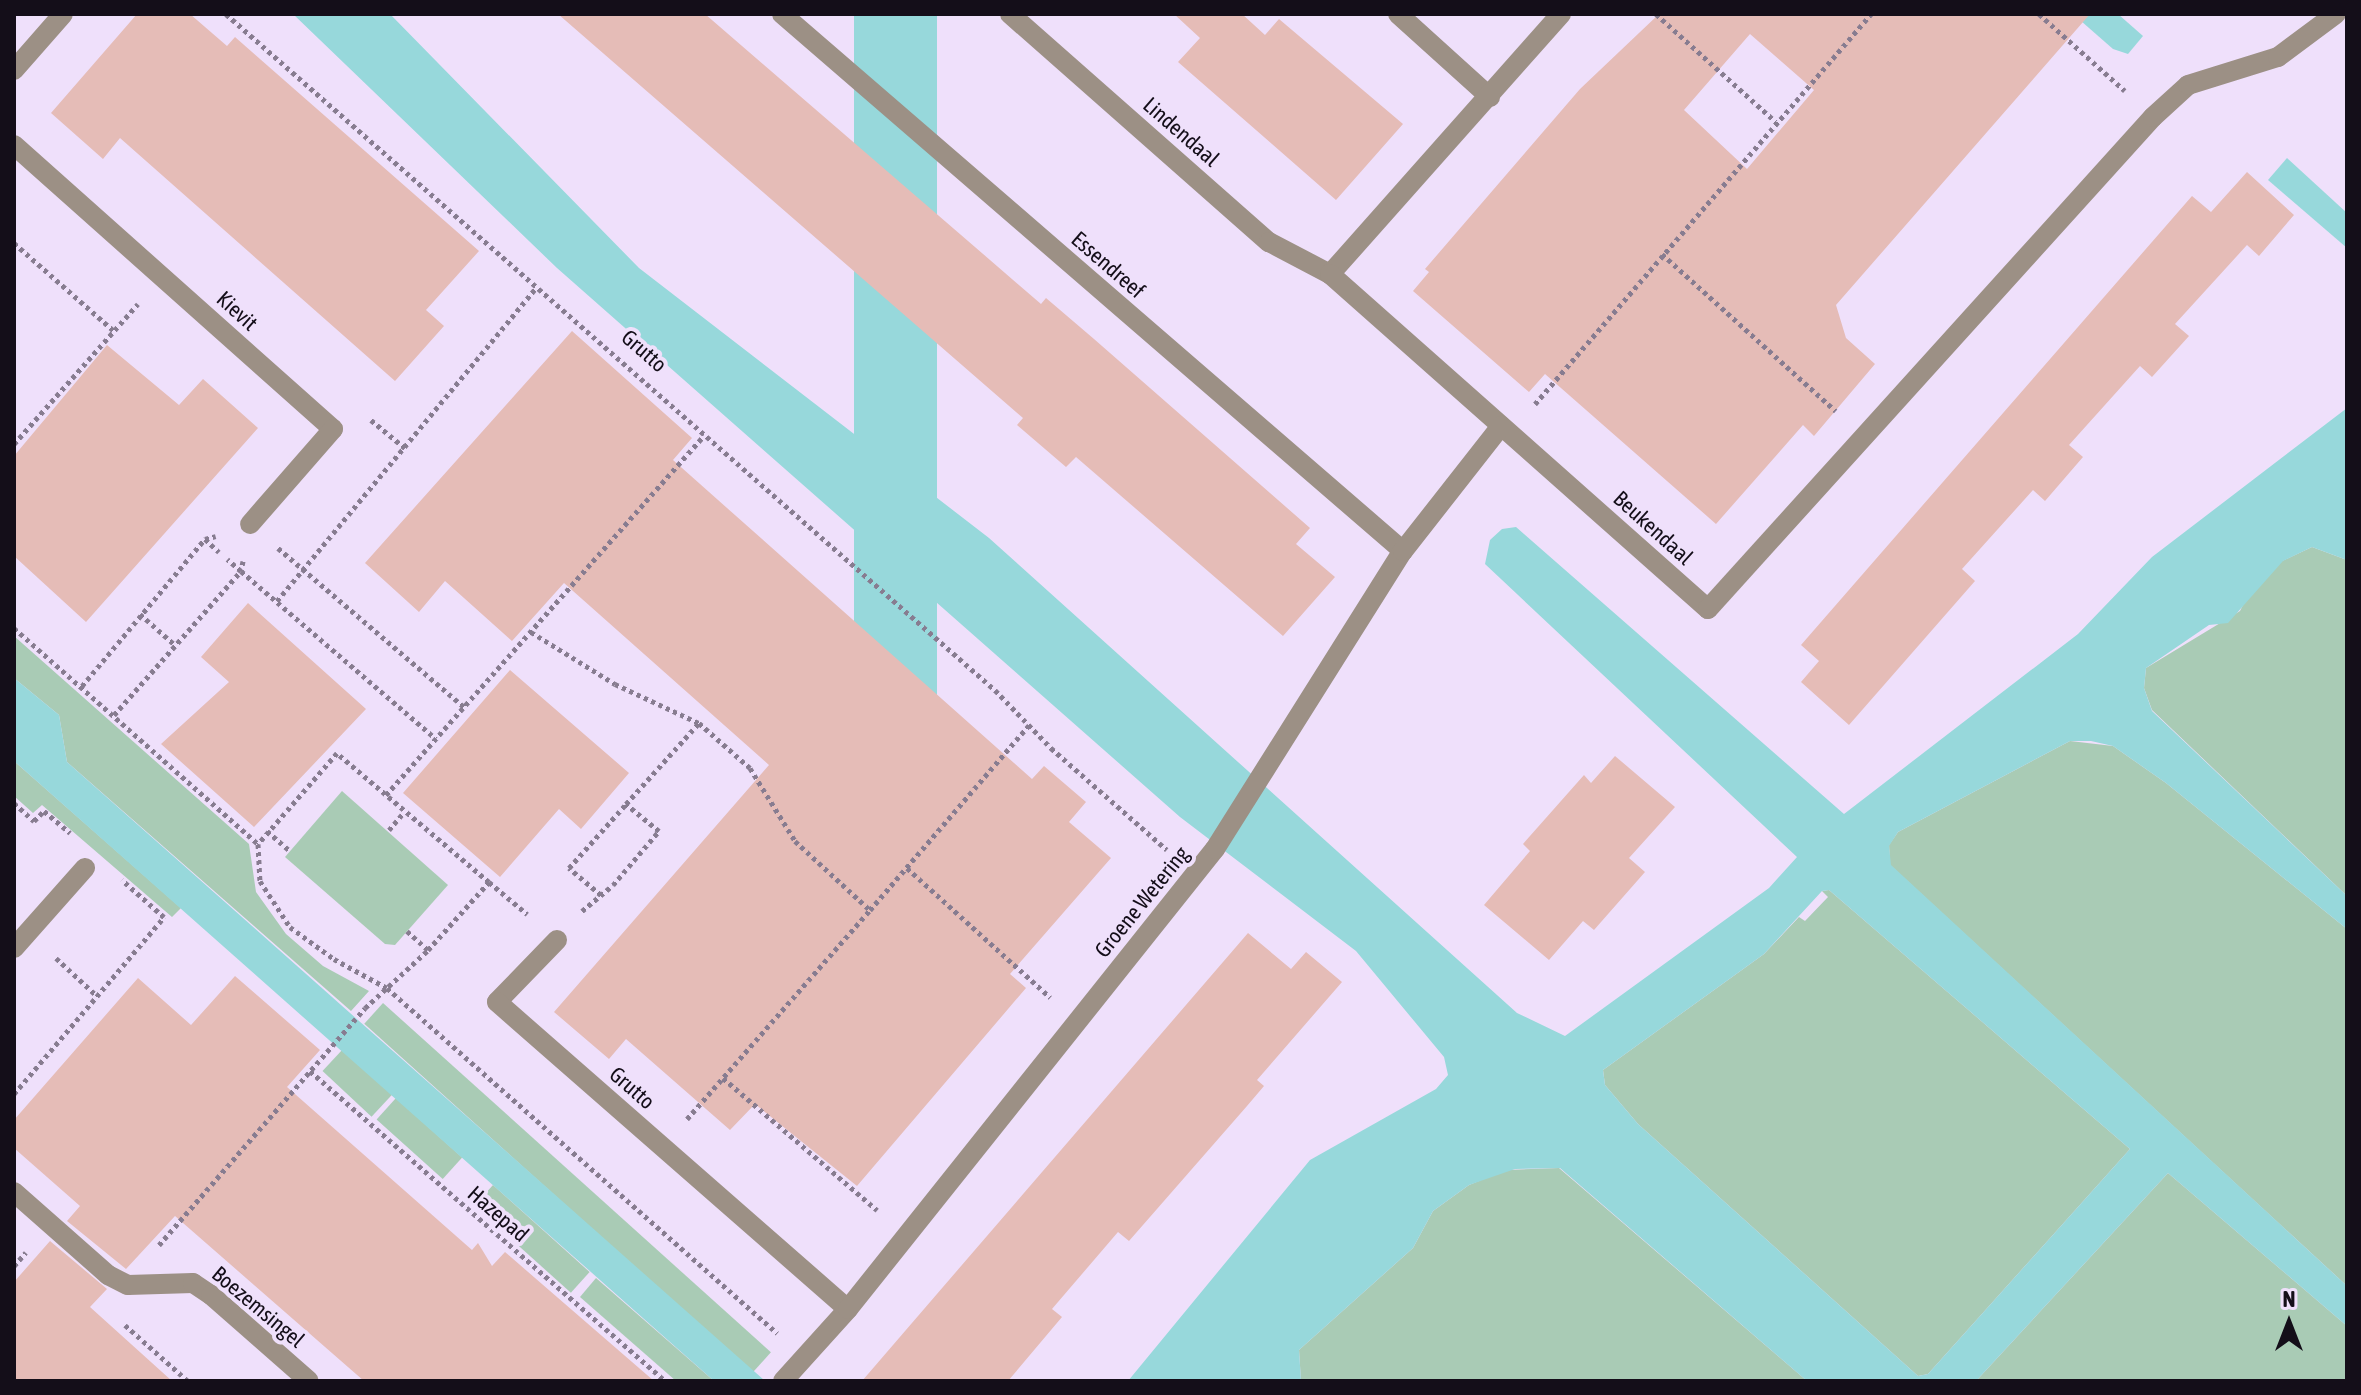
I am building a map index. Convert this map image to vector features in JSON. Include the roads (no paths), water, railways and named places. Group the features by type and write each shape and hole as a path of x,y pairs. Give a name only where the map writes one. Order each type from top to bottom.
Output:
{"street":[{"path":"14,70 63,14"},
{"name":"Essendreef","path":"782,14 1403,551"},
{"name":"Lindendaal","path":"1010,14 1269,242 1330,274"},
{"path":"1398,14 1490,97"},
{"path":"1330,274 1561,14"},
{"name":"Beukendaal","path":"1330,274 1708,609 1866,439 2153,117 2188,85 2278,57 2336,14"},
{"name":"Kievit","path":"14,145 333,429 250,524"},
{"name":"Groene Wetering","path":"783,1381 848,1309 1215,849 1403,551 1506,430"},
{"path":"21,940 85,868"},
{"name":"Grutto","path":"557,940 497,1002 848,1309"},
{"name":"Boezemsingel","path":"14,1192 108,1275 128,1285 193,1283 309,1381"}]}
